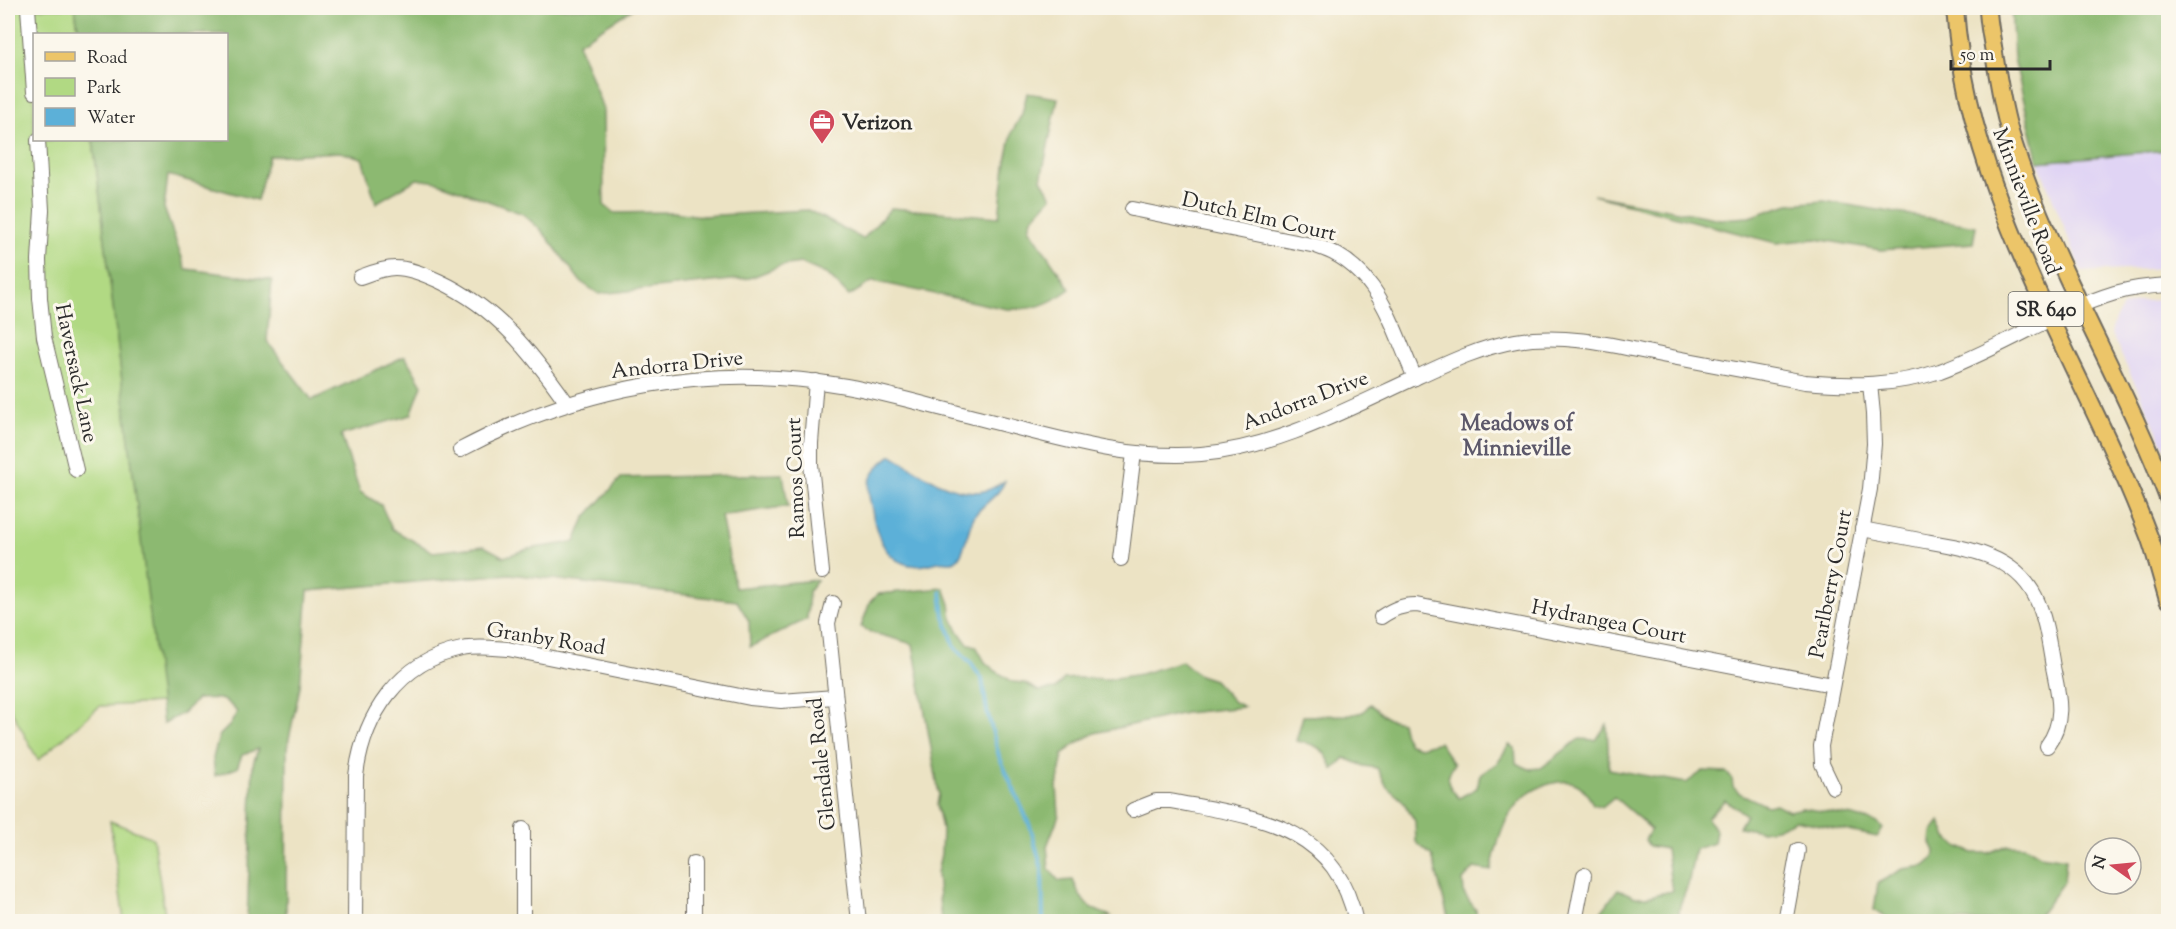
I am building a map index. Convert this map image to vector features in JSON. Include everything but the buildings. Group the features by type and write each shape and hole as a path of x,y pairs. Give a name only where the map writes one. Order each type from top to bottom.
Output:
{"main road":[{"name":"Minnieville Road","path":"1955,8 1962,66 1980,142 1998,200 2050,319 2114,452 2151,542 2169,600"},
{"name":"Minnieville Road","path":"1988,8 1998,80 2009,128 2031,191 2081,306 2128,402 2169,498"}],"street":[{"path":"28,8 33,78"},
{"name":"Haversack Lane","path":"38,141 42,210 39,260 40,298 44,337 76,470"},
{"name":"Dutch Elm Court","path":"1132,209 1316,246 1344,257 1370,282 1415,378"},
{"path":"360,277 380,270 402,269 457,289 497,317 519,339 567,403"},
{"name":"Andorra Drive","path":"460,450 507,425 567,403 619,389 704,378 747,377 816,381 863,389 1102,449 1134,453 1202,454 1252,445 1338,413 1462,357 1500,345 1540,338 1595,342 1805,382 1837,385 1870,384 1901,381 1938,371 1970,359 2050,319 2113,294 2139,287 2169,285"},
{"name":"Ramos Court","path":"816,381 811,464 822,572"},
{"name":"Pearlberry Court","path":"1833,787 1822,765 1821,754 1873,467 1873,414 1870,384"},
{"path":"1121,559 1134,453"},
{"path":"1862,529 1970,549 2002,562 2029,586 2040,608 2046,629 2061,704 2058,725 2047,746"},
{"name":"Glendale Road","path":"833,603 828,623 858,921"},
{"name":"Hydrangea Court","path":"1381,617 1393,609 1405,605 1416,605 1832,685"},
{"name":"Granby Road","path":"355,921 358,756 368,727 384,698 410,672 426,662 461,649 488,647 508,649 750,698 781,701 835,697"},
{"path":"1133,810 1156,801 1170,801 1254,817 1287,829 1314,847 1335,870 1346,886 1356,921"},
{"path":"523,829 523,921"},
{"path":"1785,921 1798,850"},
{"path":"694,863 694,921"},
{"path":"1575,921 1584,875"}],"shaded area":[{"path":"2168,150 2168,268 2082,272 2038,162"},
{"path":"2168,299 2168,454 2111,333 2115,319 2123,307 2137,302"}],"green space":[{"path":"8,8 75,8 79,33 33,33 33,141 93,141 161,703 100,706 38,760 8,704"},
{"path":"75,8 634,8 578,43 603,109 604,205 614,213 674,212 701,216 808,210 863,239 891,208 999,217 1012,132 1022,114 1027,93 1058,98 1041,179 1052,197 1032,219 1029,228 1070,289 1040,305 1017,309 1007,309 873,281 849,296 828,275 801,263 780,266 750,278 599,294 581,282 543,232 523,214 438,182 417,179 376,203 362,158 340,152 269,156 257,200 168,175 164,208 186,269 272,280 267,341 312,400 405,356 422,385 411,415 341,435 360,492 381,505 392,529 433,552 484,546 504,557 528,549 575,542 585,518 621,478 783,474 788,506 721,516 735,588 817,580 809,591 807,619 750,647 749,621 737,601 510,574 308,591 300,687 287,748 286,921 247,921 253,764 258,749 242,755 237,768 215,776 213,758 219,736 230,725 237,712 220,699 197,699 183,713 163,724 93,141 228,141 228,33 79,33"},
{"path":"2011,8 2168,8 2168,150 2038,162 2014,58"},
{"path":"1593,195 1720,219 1749,217 1789,204 1824,201 1976,226 1973,243 1881,250 1816,239 1776,243"},
{"path":"944,588 952,618 967,643 976,646 985,662 1013,682 1024,683 1039,691 1055,689 1064,679 1109,679 1141,674 1182,661 1199,675 1214,680 1234,702 1244,707 1185,713 1095,733 1063,754 1057,787 1059,815 1047,846 1049,869 1059,881 1073,880 1086,904 1111,916 1094,922 941,921 937,873 941,854 942,829 937,805 939,794 913,644 870,632 861,627 870,602 878,594"},
{"path":"1370,704 1388,719 1401,722 1409,744 1420,747 1439,742 1454,764 1448,783 1459,798 1477,788 1480,775 1497,763 1509,745 1515,748 1516,763 1529,769 1541,768 1579,739 1596,740 1607,724 1609,769 1686,783 1703,771 1726,772 1732,779 1733,787 1739,793 1767,806 1776,804 1789,811 1802,808 1853,816 1878,823 1883,829 1877,837 1796,820 1776,829 1761,831 1739,827 1746,815 1725,800 1707,818 1716,831 1714,843 1695,849 1678,921 1588,921 1602,911 1618,889 1635,897 1672,891 1666,849 1649,846 1645,840 1651,829 1614,797 1602,807 1593,804 1587,793 1575,783 1558,782 1542,786 1529,793 1518,803 1503,826 1491,871 1474,868 1463,880 1464,894 1476,910 1477,921 1449,921 1432,856 1416,842 1415,821 1402,800 1387,787 1377,768 1364,766 1345,758 1333,770 1320,749 1296,741 1303,716 1350,715 1363,712"},
{"path":"110,821 153,838 166,921 124,921"},
{"path":"1940,821 1947,838 1973,853 1988,853 2008,845 2025,846 2040,855 2066,859 2064,881 2035,921 1892,921 1874,910 1878,883 1903,869 1925,866 1934,858 1935,851 1931,843 1932,832"}],"water":[{"path":"892,455 935,481 960,490 984,491 1005,481 999,491 975,515 962,553 955,561 910,565 891,556 884,547 875,524 868,486 875,471"}],"waterway":[{"path":"941,592 944,616 955,647 971,663 982,679 987,711 999,756 1030,826 1042,869 1043,922"}],"place":[{"name":"Verizon","path":"822,145"}],"district":[{"name":"Meadows of Minnieville","path":"1517,434"}]}
